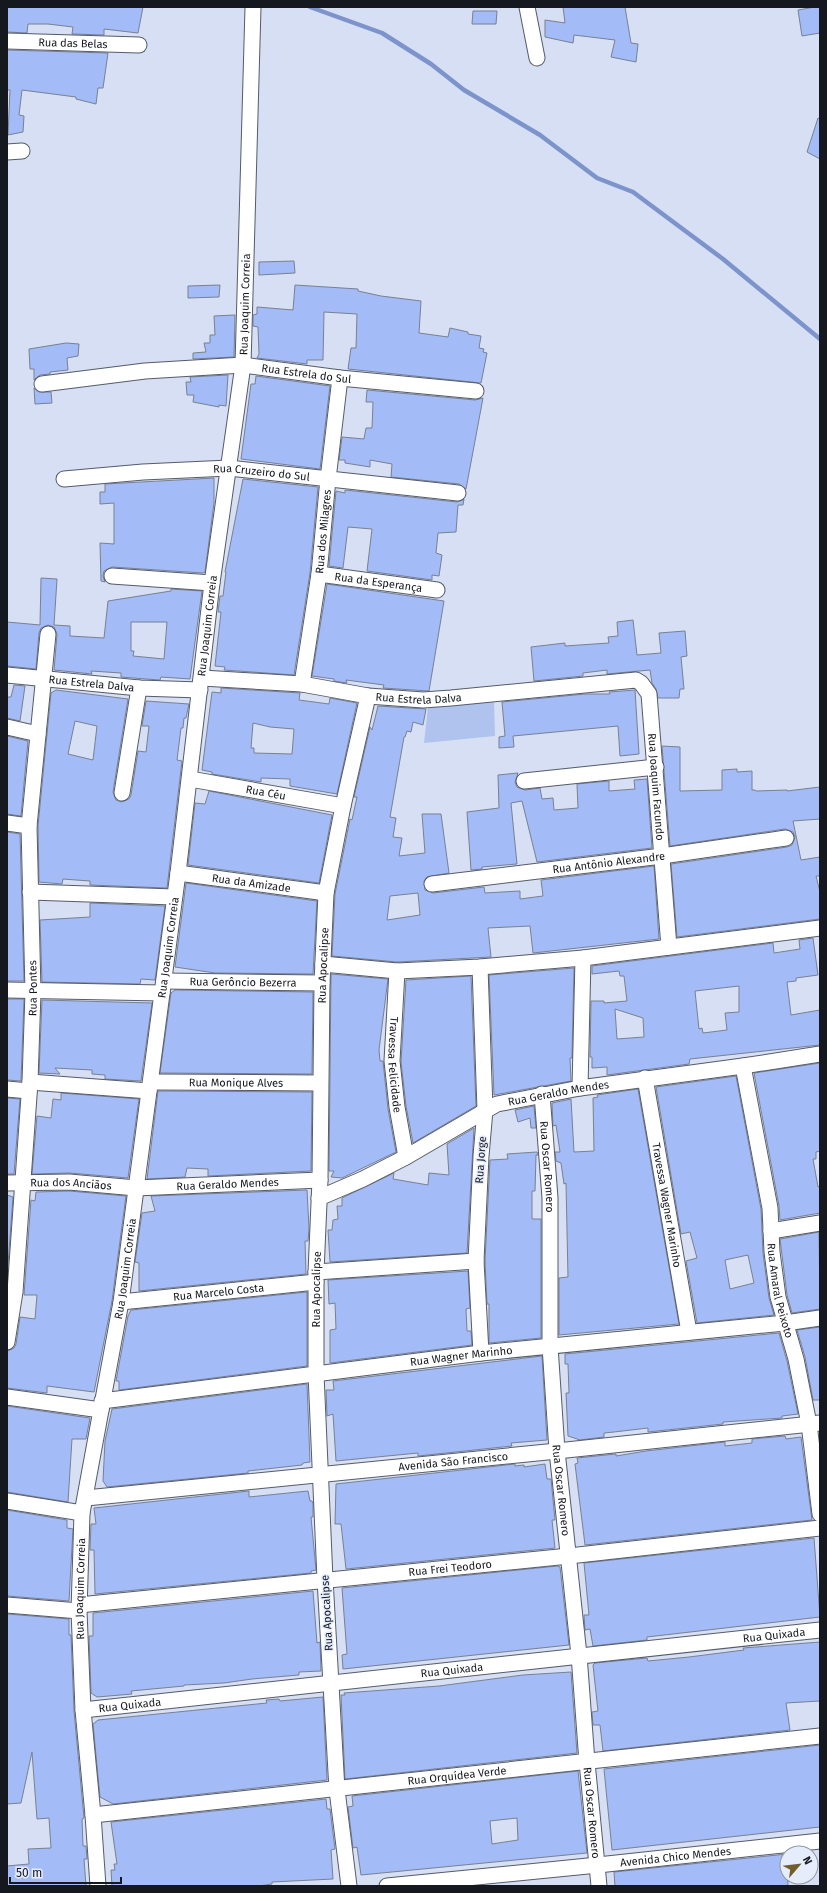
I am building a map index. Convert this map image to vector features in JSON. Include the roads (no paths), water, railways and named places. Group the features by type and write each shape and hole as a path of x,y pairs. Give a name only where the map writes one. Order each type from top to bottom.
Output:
{"street":[{"name":"Rua Joaquim Correia","path":"98,1886 83,1710 79,1608 84,1505 121,1302 190,779 212,583 243,365 253,7"},
{"path":"527,7 537,58"},
{"name":"Rua das Belas","path":"7,41 139,45"},
{"path":"7,152 22,151"},
{"name":"Rua Estrela do Sul","path":"42,384 145,371 243,365 340,378 476,391"},
{"name":"Rua dos Milagres","path":"302,684 319,574 340,378"},
{"name":"Rua Cruzeiro do Sul","path":"64,479 143,472 229,468 458,493"},
{"name":"Rua da Esperança","path":"319,574 437,590"},
{"path":"112,576 212,583"},
{"name":"Rua Pontes","path":"7,1342 11,1292 14,1183 30,1087 34,992 29,826 48,634"},
{"name":"Rua Estrela Dalva","path":"7,675 139,688 201,684 302,684 368,696 423,700 636,680"},
{"name":"Rua Joaquim Facundo","path":"636,680 641,683 649,694 656,767 669,947"},
{"path":"122,793 139,688"},
{"name":"Rua Apocalipse","path":"349,1886 337,1790 319,1474 316,1374 316,1277 320,1180 322,983 326,893 343,806 368,696"},
{"path":"7,727 38,734"},
{"path":"524,781 656,767"},
{"name":"Rua Céu","path":"190,779 343,806"},
{"path":"7,823 29,826"},
{"name":"Rua Antônio Alexandre","path":"432,884 662,856 786,838"},
{"name":"Rua da Amizade","path":"178,873 326,893"},
{"path":"30,892 174,897"},
{"path":"323,964 397,972 480,967 583,958 820,928"},
{"path":"580,1088 583,958"},
{"name":"Rua Jorge","path":"480,967 485,1110 481,1156 476,1261 481,1352"},
{"name":"Travessa Felicidade","path":"397,972 392,1061 397,1107 406,1157"},
{"name":"Rua Gerôncio Bezerra","path":"7,990 34,992 322,983"},
{"name":"Rua Geraldo Mendes","path":"319,1198 363,1179 406,1157 485,1110 498,1104 542,1094 580,1088 820,1054"},
{"name":"Rua Amaral Peixoto","path":"743,1066 769,1201 773,1266 778,1297 814,1423 820,1514"},
{"name":"Travessa Wagner Marinho","path":"645,1078 688,1332"},
{"name":"Rua Monique Alves","path":"7,1089 30,1087 150,1087 320,1083"},
{"name":"Rua Oscar Romero","path":"542,1094 550,1198 550,1346 557,1451 579,1655 587,1762 599,1886"},
{"name":"Rua Geraldo Mendes","path":"136,1188 320,1180"},
{"name":"Rua dos Anciãos","path":"14,1183 68,1182 136,1188"},
{"path":"772,1231 820,1223"},
{"name":"Rua Marcelo Costa","path":"121,1302 316,1277 476,1261"},
{"name":"Rua Wagner Marinho","path":"7,1397 102,1405 481,1352 785,1323 820,1318"},
{"name":"Avenida São Francisco","path":"7,1501 84,1505 319,1474 557,1451 814,1423"},
{"name":"Rua Frei Teodoro","path":"7,1605 79,1608 325,1579 569,1556 820,1528"},
{"name":"Rua Quixada","path":"83,1710 820,1630"},
{"name":"Rua Orquídea Verde","path":"93,1815 337,1790 820,1736"},
{"name":"Avenida Chico Mendes","path":"387,1886 820,1841"}],"waterway":[{"path":"310,7 382,33 431,64 464,90 540,135 597,178 633,192 723,259 820,339"}]}
